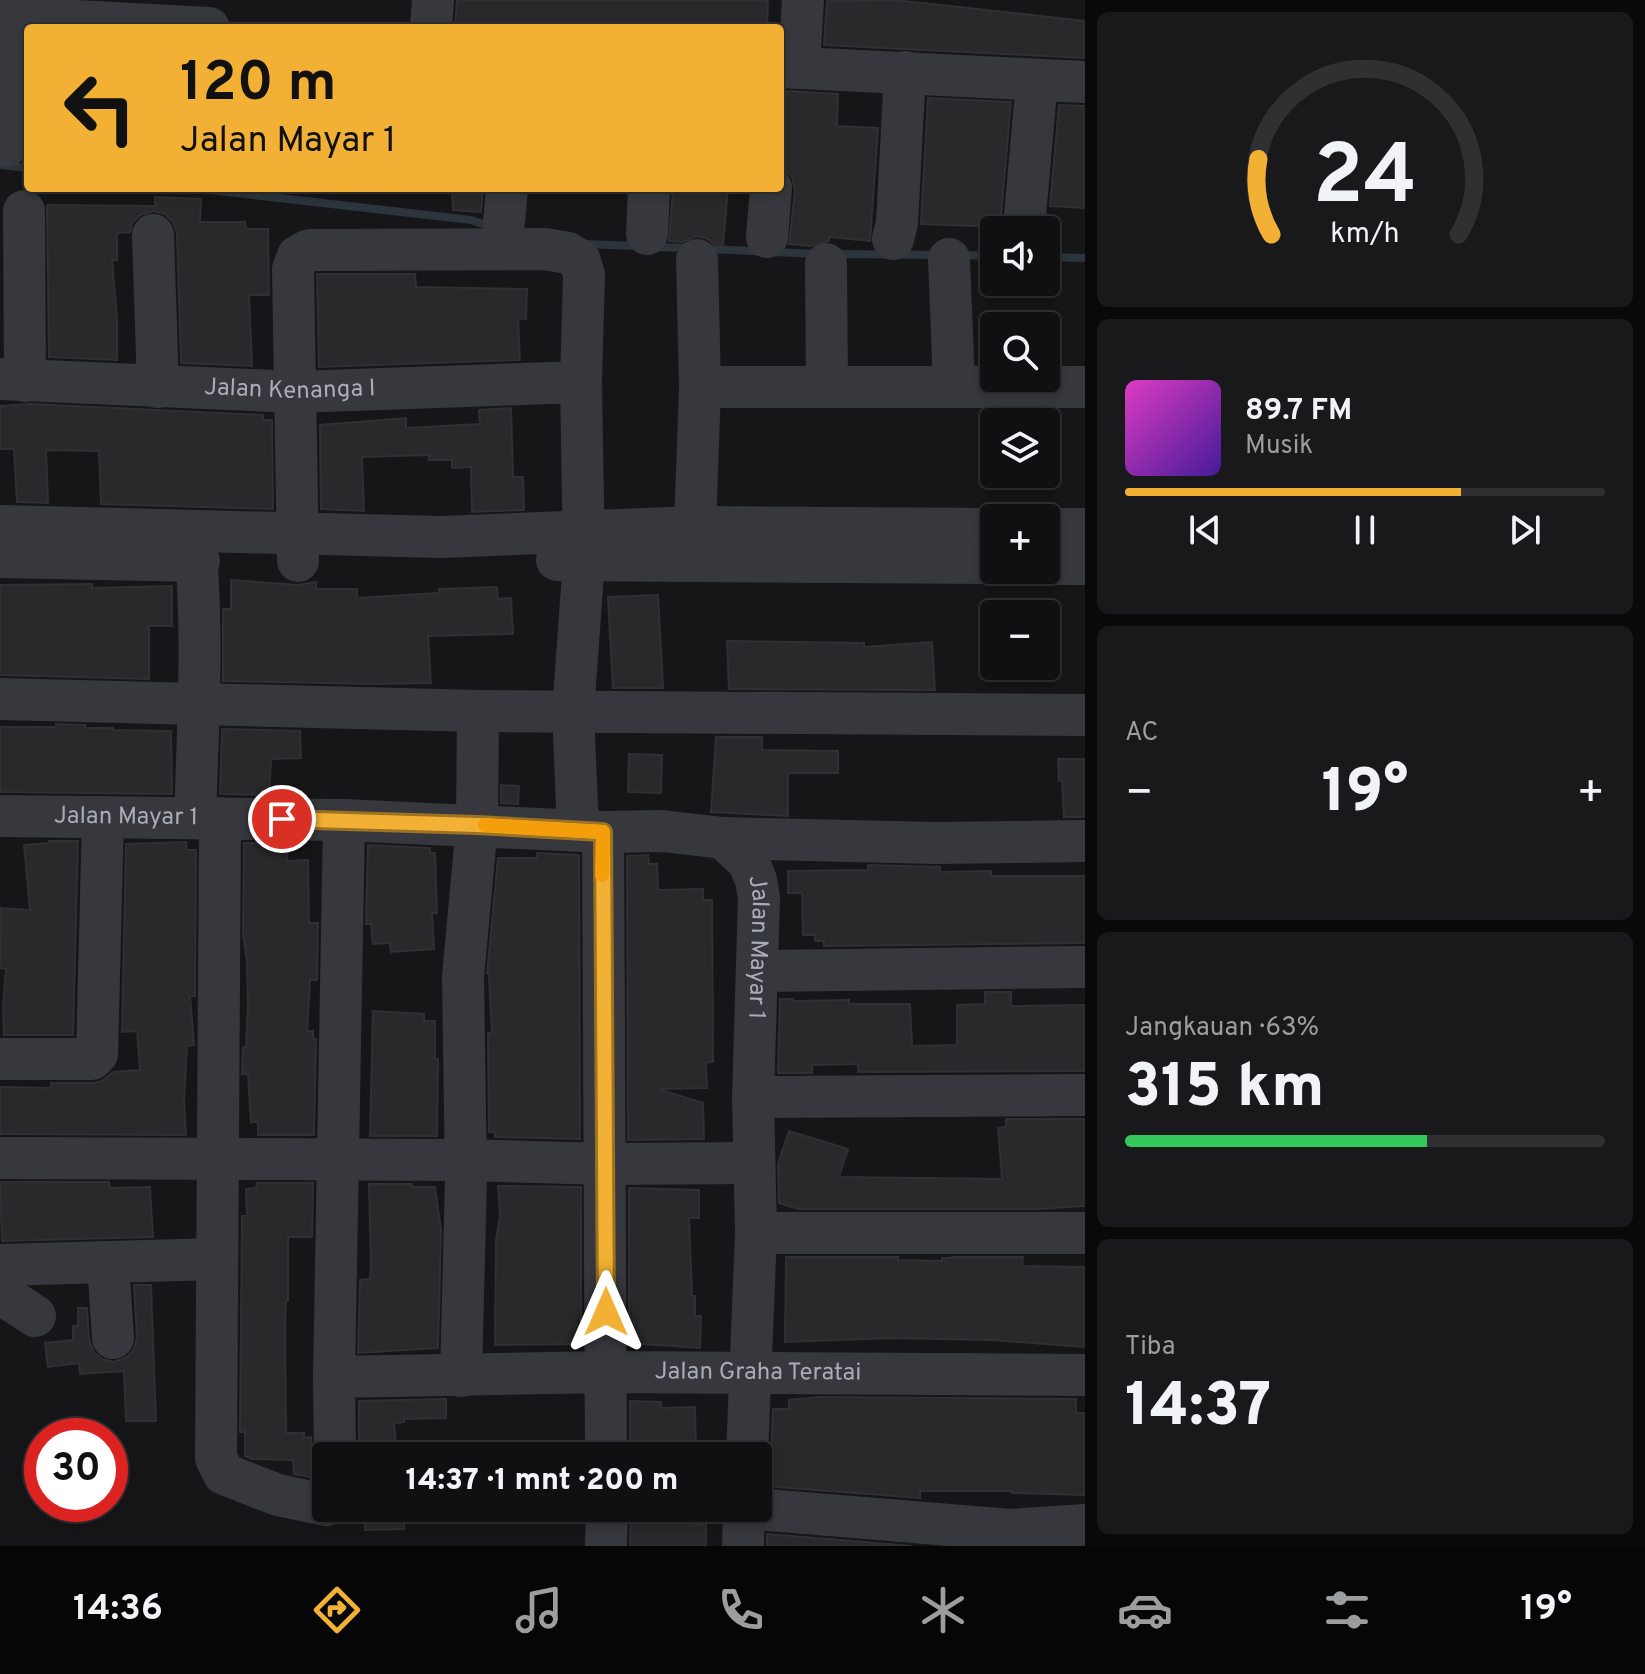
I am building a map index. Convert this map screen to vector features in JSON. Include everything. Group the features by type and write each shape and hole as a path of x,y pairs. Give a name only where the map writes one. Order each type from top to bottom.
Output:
{"street":[{"path":"431,24 433,0"},
{"path":"803,0 790,67 1085,82"},
{"path":"7,146 4,18 99,24"},
{"path":"893,239 897,223 905,72"},
{"path":"1025,216 1037,80"},
{"path":"647,234 649,192"},
{"path":"767,237 771,192"},
{"path":"12,380 24,211"},
{"path":"153,235 158,387"},
{"path":"298,547 293,269 298,256 309,250 545,249 568,253 580,261 584,275 581,382 583,545 573,712 590,831 604,1164 606,1442"},
{"path":"949,259 954,385"},
{"path":"694,544 700,387 697,260"},
{"path":"826,264 827,386"},
{"name":"Jalan Kenanga I","path":"12,380 297,392 581,382"},
{"path":"700,387 1085,387"},
{"path":"0,526 196,547"},
{"path":"1060,529 1085,529"},
{"path":"0,557 196,547 298,547 441,537 583,545 694,544 980,530"},
{"path":"694,544 980,562"},
{"path":"196,547 199,702 208,818 218,1158 217,1465 224,1474 278,1495 312,1502"},
{"path":"1060,564 1085,564"},
{"path":"0,699 478,711 1085,715"},
{"path":"461,1376 466,1178 463,977 477,825 478,711"},
{"name":"Jalan Mayar 1","path":"0,816 344,820 590,831 662,831 723,838 748,861 759,898 753,1097 756,1233 748,1442"},
{"path":"0,1059 92,1059 97,1054 103,817"},
{"path":"335,1442 344,820"},
{"path":"723,838 936,843 1085,841"},
{"path":"757,971 1085,967"},
{"path":"753,1097 1085,1095"},
{"path":"0,1158 754,1163"},
{"path":"756,1233 1085,1233"},
{"path":"0,1265 217,1259"},
{"path":"108,1263 113,1338"},
{"path":"0,1293 35,1316"},
{"name":"Jalan Graha Teratai","path":"334,1377 606,1372 1085,1375"},
{"path":"772,1511 1011,1538 1085,1525"},
{"path":"606,1546 607,1522"},
{"path":"743,1546 744,1522"}],"building":[{"path":"457,0 768,0 767,24 455,24"},
{"path":"895,0 1085,21 1085,58 824,45 827,1"},
{"path":"787,91 838,94 837,126 878,128 870,241 829,237 829,241 811,246 789,244 795,190 792,177 784,169"},
{"path":"928,98 1011,102 1001,216 980,216 980,226 921,224"},
{"path":"1059,105 1085,106 1085,208 1050,206"},
{"path":"452,192 483,192 481,212 453,210"},
{"path":"673,192 728,192 723,245 697,236 682,242 669,241"},
{"path":"155,197 201,199 200,222 245,222 246,229 268,229 269,295 249,295 252,366 181,363 177,233 173,222 165,214 153,211 140,215 132,223 130,232 117,233 117,260 112,260 117,360 49,357 47,205 155,206"},
{"path":"317,274 415,274 416,287 527,289 526,319 518,318 520,360 319,367"},
{"path":"31,404 263,415 263,420 272,420 273,509 101,504 99,451 46,450 48,503 17,502 14,449 0,449 0,406"},
{"path":"511,408 513,477 523,477 524,510 472,512 471,467 452,468 452,460 429,460 429,455 362,457 364,511 321,509 320,425 406,418 406,428 480,424 479,410"},
{"path":"231,580 298,585 316,582 316,589 357,589 357,598 439,593 439,589 497,587 498,599 511,598 513,634 428,636 431,683 223,681 223,609 231,609"},
{"path":"92,584 92,588 172,586 172,626 149,626 149,679 0,675 0,585"},
{"path":"658,595 663,688 613,688 608,597"},
{"path":"727,641 864,643 864,647 932,642 935,690 729,689"},
{"path":"56,724 113,730 171,731 172,794 0,792 0,727 56,727"},
{"path":"222,729 300,731 301,758 271,759 269,795 220,794"},
{"path":"716,737 762,737 762,750 838,751 838,773 788,773 788,816 711,812"},
{"path":"629,754 662,755 661,793 628,792"},
{"path":"1058,759 1085,759 1085,817 1064,817"},
{"path":"501,785 519,786 518,804 501,803"},
{"path":"78,841 73,1035 4,1035 6,969 0,968 1,908 30,910 24,845"},
{"path":"186,842 187,850 196,850 195,996 190,996 194,1045 187,1046 186,1135 0,1134 0,1087 51,1088 51,1083 93,1083 102,1081 113,1072 140,1070 137,1031 122,1032 126,844"},
{"path":"244,843 287,843 287,861 308,860 309,923 318,923 317,980 310,980 307,1031 313,1031 313,1039 316,1039 314,1135 258,1135 258,1122 251,1122 248,1074 242,1074 248,1007 243,934"},
{"path":"368,845 430,848 430,853 435,853 437,913 432,913 434,949 391,952 390,943 373,944 371,924 366,924"},
{"path":"537,853 579,855 580,1139 495,1137 495,1132 489,1132 488,1033 492,1033 487,974 498,858 537,858"},
{"path":"648,855 649,864 657,864 658,890 703,889 703,900 712,900 713,1062 706,1063 707,1088 658,1089 703,1103 704,1139 628,1140 627,856"},
{"path":"868,865 940,867 940,872 991,871 991,876 1085,876 1085,943 824,946 824,941 815,941 815,935 803,935 802,893 788,893 788,871 868,870"},
{"path":"985,992 1011,992 1011,1006 1085,1005 1085,1071 858,1072 858,1064 812,1065 812,1073 778,1073 780,999 910,1004 912,1046 957,1045 957,1005 985,1004"},
{"path":"373,1011 424,1014 424,1021 435,1021 437,1136 370,1136"},
{"path":"1006,1119 1085,1119 1085,1206 1038,1209 798,1209 779,1203 778,1164 789,1131 848,1149 839,1177 1002,1179 998,1128 1006,1127"},
{"path":"0,1182 109,1182 110,1188 150,1187 153,1237 2,1241"},
{"path":"257,1183 313,1183 312,1237 288,1237 285,1327 286,1433 304,1433 304,1438 311,1437 312,1478 294,1474 293,1460 252,1459 245,1456 245,1432 240,1432 242,1216 247,1216 246,1189 256,1188"},
{"path":"369,1184 435,1187 441,1230 438,1348 358,1353 360,1280 370,1279"},
{"path":"498,1186 581,1187 579,1344 495,1345 496,1241 500,1216"},
{"path":"629,1188 699,1190 699,1218 689,1218 692,1296 695,1296 695,1316 701,1316 700,1348 629,1343"},
{"path":"786,1257 898,1257 898,1260 942,1261 942,1258 954,1258 951,1257 1023,1257 1022,1266 1085,1267 1085,1347 993,1340 892,1338 785,1342"},
{"path":"134,1285 151,1285 156,1421 128,1421 126,1418 124,1371 80,1374 79,1363 48,1367 45,1343 73,1340 73,1326 78,1326 78,1308 87,1308 89,1340 94,1352 102,1359 114,1362 127,1357 134,1349 137,1337"},
{"path":"819,1397 1076,1399 1076,1413 1085,1413 1085,1495 920,1491 920,1498 772,1487 773,1409 789,1409 789,1400"},
{"path":"446,1399 446,1418 404,1419 404,1422 394,1423 396,1442 359,1442 359,1401"},
{"path":"630,1401 661,1402 661,1408 695,1407 696,1442 630,1442"},
{"path":"365,1522 404,1522 404,1529 365,1530"},
{"path":"631,1522 692,1522 692,1525 706,1525 706,1546 630,1546"},
{"path":"767,1534 912,1546 767,1546"}],"waterway":[{"path":"1,165 24,168"},
{"path":"227,192 471,220 492,227"},
{"path":"584,244 638,246"},
{"path":"652,247 690,248"},
{"path":"708,249 818,254"},
{"path":"835,254 938,255"},
{"path":"959,255 980,256"},
{"path":"1060,257 1085,258"}],"slow traffic":[{"path":"485,825 603,832 602,875"}],"route":[{"path":"282,819 603,832 606,1312"}]}
